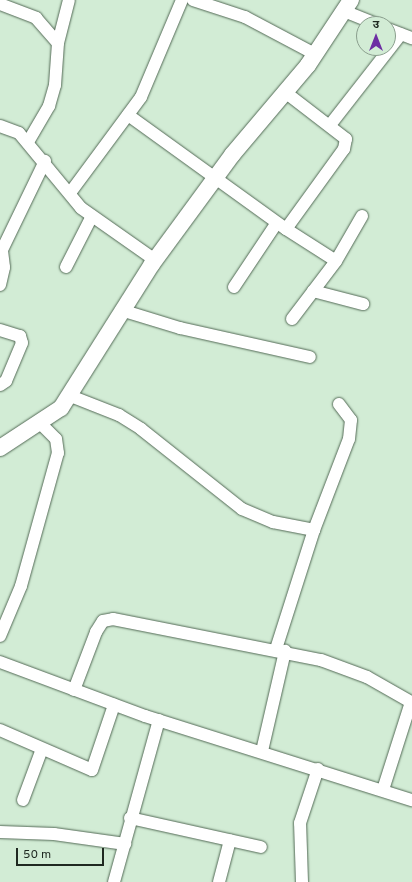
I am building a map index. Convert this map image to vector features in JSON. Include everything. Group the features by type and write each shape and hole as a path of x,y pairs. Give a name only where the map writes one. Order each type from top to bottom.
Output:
{"street":[{"path":"28,142 49,106 55,85 58,43 69,0"},
{"path":"70,193 141,97 182,0"},
{"path":"193,0 207,2 245,17 315,54"},
{"path":"0,4 36,18 58,43"},
{"path":"1,447 61,408 121,310 155,260 216,177 315,54 347,5 364,16"},
{"path":"330,125 406,36 396,32"},
{"path":"234,287 344,149 344,135 285,92"},
{"path":"128,115 216,177 281,227 336,261"},
{"path":"0,126 19,133 45,161 70,193 92,216 155,260"},
{"path":"0,285 4,267 2,250 45,161"},
{"path":"66,267 92,216"},
{"path":"292,319 336,261 362,216"},
{"path":"313,291 363,304"},
{"path":"121,310 180,328 310,357"},
{"path":"0,330 20,336 22,343 6,381 0,385"},
{"path":"68,395 119,415 142,429 242,509 273,522 314,530"},
{"path":"262,751 280,650 314,530 349,439 351,420 339,404"},
{"path":"0,636 21,586 58,453 56,439 39,422"},
{"path":"74,690 96,632 103,621 113,619 280,650 367,677 412,702 383,790"},
{"path":"0,662 159,720 262,751 412,800"},
{"path":"0,730 92,770 114,704"},
{"path":"114,882 125,844 130,818 159,720"},
{"path":"23,800 42,749"},
{"path":"302,882 300,823 318,769"},
{"path":"130,818 261,846"},
{"path":"0,832 54,834 125,844"},
{"path":"219,882 230,840"}]}
